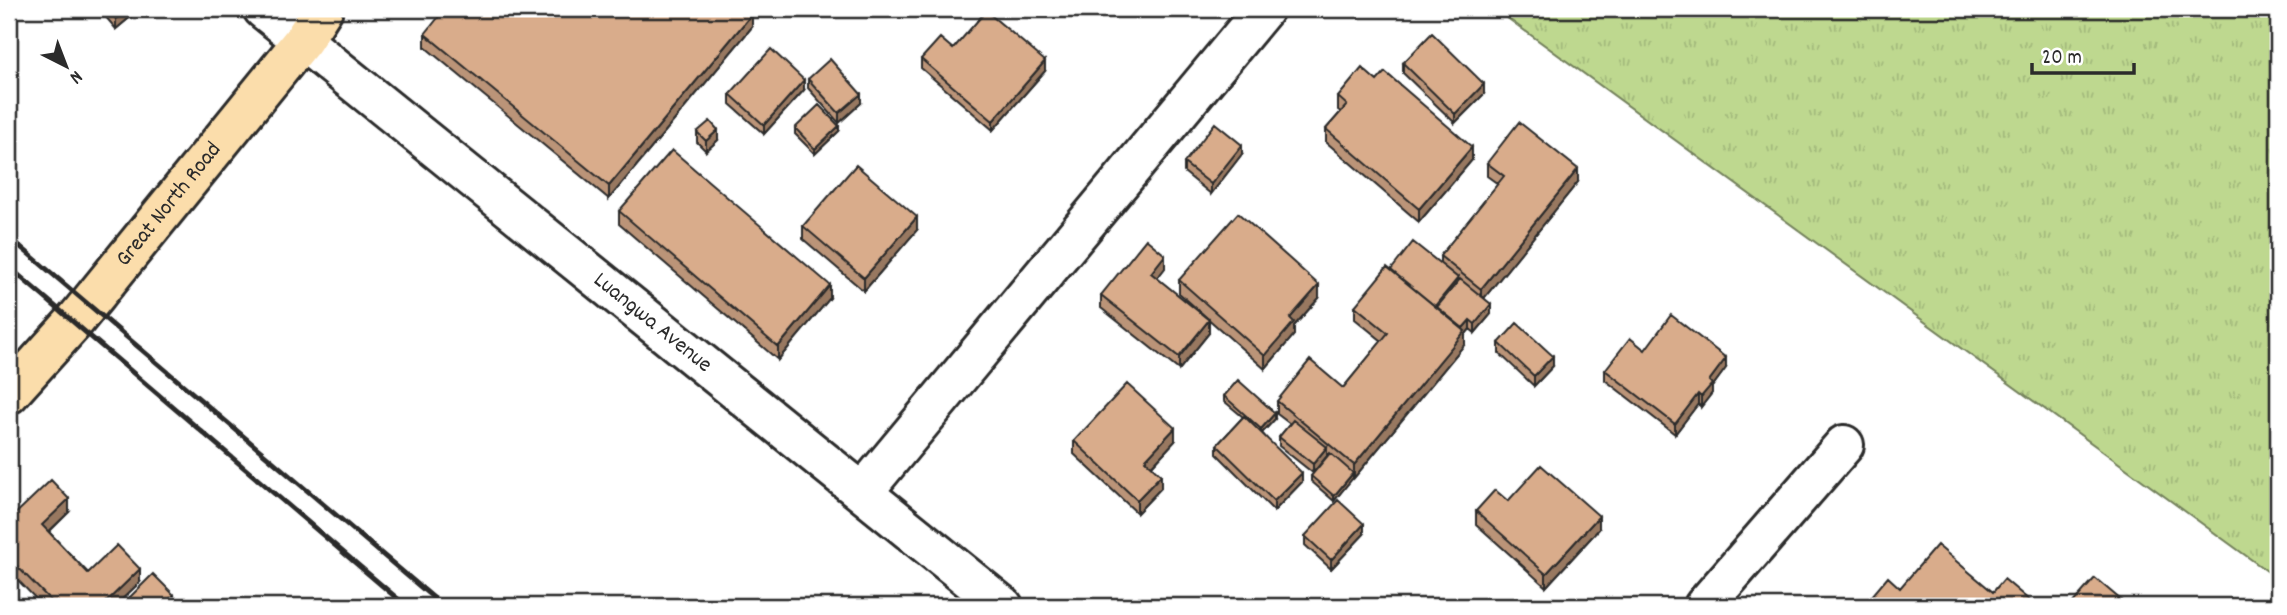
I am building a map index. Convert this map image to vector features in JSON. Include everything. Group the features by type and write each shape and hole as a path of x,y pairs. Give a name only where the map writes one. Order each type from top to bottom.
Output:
{"highway":[{"name":"Great North Road","path":"9,394 81,313 313,24"}],"street":[{"name":"Luangwa Avenue","path":"263,9 313,24 863,492 1003,606"},
{"path":"863,492 1264,9"},
{"path":"1704,606 1843,445"}],"green space":[{"path":"1495,9 2278,9 2278,579"}],"building":[{"path":"107,9 128,9 116,19"},
{"path":"445,9 746,9 752,14 609,186 425,34"},
{"path":"986,11 1045,61 993,121 921,59 940,38 953,49"},
{"path":"1432,33 1484,84 1455,114 1403,63"},
{"path":"771,49 804,80 764,125 730,94"},
{"path":"830,59 861,94 839,113 808,79"},
{"path":"1362,68 1377,81 1385,72 1472,147 1419,209 1326,129 1347,105 1338,97"},
{"path":"819,105 839,126 815,149 795,128"},
{"path":"710,121 718,130 706,141 697,132"},
{"path":"1519,122 1578,169 1481,289 1440,256 1504,176 1487,163"},
{"path":"1215,123 1242,145 1211,184 1184,163"},
{"path":"672,150 830,285 778,347 619,211"},
{"path":"856,165 917,217 864,278 803,226"},
{"path":"1238,213 1319,285 1290,318 1294,322 1265,356 1179,280"},
{"path":"1146,239 1165,255 1151,273 1209,320 1179,357 1101,295"},
{"path":"1413,242 1458,278 1435,306 1391,270"},
{"path":"1387,267 1465,331 1354,465 1277,401 1310,360 1343,388 1388,333 1355,306"},
{"path":"1460,279 1491,304 1475,324 1470,320 1463,328 1437,307"},
{"path":"1671,315 1726,358 1709,381 1712,384 1701,397 1698,394 1675,424 1605,370 1630,338 1645,350"},
{"path":"1517,323 1553,356 1534,376 1499,343"},
{"path":"1238,380 1275,413 1261,429 1224,396"},
{"path":"1127,384 1175,428 1145,460 1161,475 1137,500 1074,441"},
{"path":"1244,416 1302,473 1274,501 1217,445"},
{"path":"1293,420 1327,447 1313,464 1279,437"},
{"path":"1330,453 1353,473 1334,496 1311,476"},
{"path":"1541,465 1599,516 1546,574 1476,511 1495,490 1508,501"},
{"path":"51,480 69,499 42,525 88,573 117,545 140,569 102,606 56,606 9,558 9,520"},
{"path":"1338,500 1364,524 1331,560 1305,536"},
{"path":"1937,545 1993,592 2004,579 2036,606 1882,606 1871,597 1888,577 1900,588"},
{"path":"153,574 174,595 162,606 121,606"},
{"path":"2095,578 2128,606 2070,606"}],"railway":[{"path":"9,237 443,606"},
{"path":"9,267 406,606"}]}
